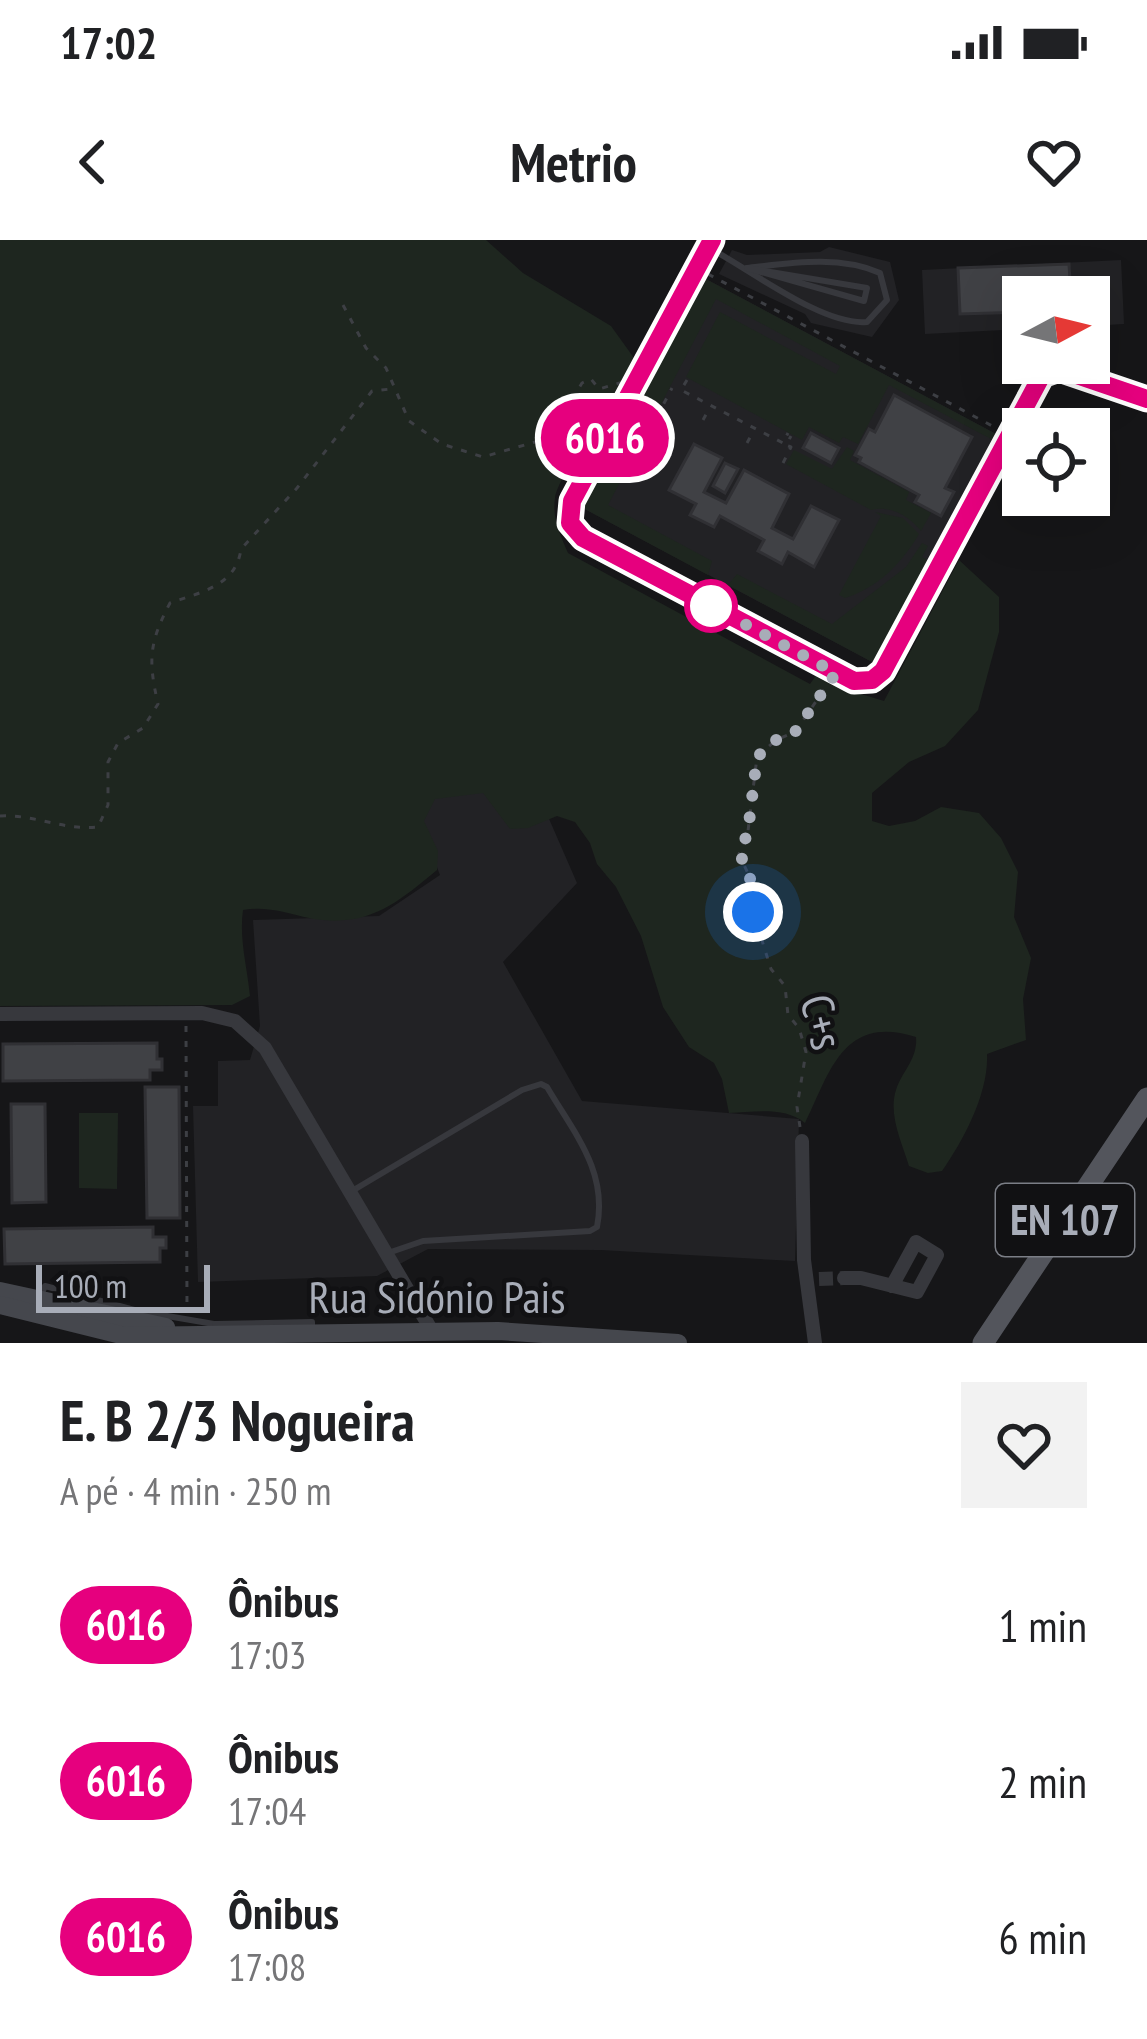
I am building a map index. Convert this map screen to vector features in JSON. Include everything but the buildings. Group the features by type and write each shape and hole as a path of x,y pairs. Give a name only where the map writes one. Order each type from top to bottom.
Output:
{"main road":[{"name":"EN 107","path":"983,1343 1147,1098"},
{"path":"0,1292 201,1327"},
{"path":"0,1304 125,1336 201,1327"},
{"name":"Rua Sidónio Pais","path":"201,1327 382,1339 432,1331 498,1331 678,1343"}],"street":[{"path":"710,244 570,505 572,527 583,538 860,682 883,671 1002,446"},
{"path":"1024,408 1046,372 1059,369 1147,399"},
{"path":"0,1014 186,1012 218,1015 252,1032 266,1048 432,1331"},
{"path":"802,1141 814,1343"},
{"path":"844,1279 892,1286"}],"lane":[{"path":"710,244 747,268 817,309 857,323 867,322 887,300 880,273 869,268 824,262 747,268"},
{"path":"747,268 867,288 864,301 747,268"},
{"path":"352,1191 522,1090 541,1084 548,1087 599,1180 600,1213 597,1226 590,1231 423,1241 387,1253"}],"path":[{"path":"697,268 1002,432"},
{"path":"343,305 366,348 386,368 409,421 442,444 483,458 535,442 555,428 582,383 591,379 599,389 636,381"},
{"path":"687,380 681,390 783,443 789,434 786,445 791,448 783,463"},
{"path":"0,816 55,820 79,829 98,826 108,805 108,762 118,742 142,728 158,704 149,666 154,634 170,603 226,582 241,549 297,488 372,391 392,388"},
{"path":"636,457 672,388"},
{"path":"703,419 711,405"},
{"path":"747,443 754,428"},
{"name":"C+s","path":"802,1141 797,1107 806,1052 799,1028 788,1015 785,986 771,969 740,854 748,831 757,757 776,740 795,732 836,673"},
{"path":"186,1012 201,1327"}],"shaded area":[{"path":"0,240 486,240 523,273 611,326 634,358 555,498 557,526 568,553 810,684 817,674 884,701 959,560 999,597 999,632 978,710 945,746 909,762 872,793 872,821 889,826 915,821 941,807 979,813 1001,838 1018,872 1014,917 1031,958 1023,999 1026,1040 987,1054 974,1115 942,1171 928,1173 909,1166 895,1119 896,1090 912,1058 916,1037 891,1032 855,1041 831,1068 805,1123 778,1112 729,1113 714,1063 689,1047 663,1007 641,936 575,822 557,816 528,828 510,829 483,793 435,799 424,821 438,851 437,870 379,911 329,920 269,909 243,910 250,996 232,1005 0,1006"},
{"path":"829,247 890,262 899,300 872,337 811,323 805,314 719,274 732,250 747,255 820,252"},
{"path":"1121,260 1124,324 1110,325 1110,276 1002,276 1002,330 925,334 922,270"},
{"path":"704,278 996,434 874,663 581,507"},
{"path":"704,278 996,434 993,440 889,385 858,444 843,437 839,443 809,427 802,440 686,377 720,312 836,374 840,366 716,299 608,505 712,561 708,575 581,507"},
{"path":"847,447 854,451 850,460 909,492 906,500 931,513 921,531 899,513 871,510 786,464 794,450 832,469"},
{"path":"875,512 903,518 919,534 888,573 845,598 839,595 881,516"},
{"path":"922,543 928,546 922,557 929,561 874,663 728,585 737,574 832,624 906,567"},
{"path":"519,750 577,883 503,962 582,1101 799,1119 795,1261 601,1250 428,1249 377,1276 198,1282 193,1106 218,1106 218,1061 250,1060 260,1026 253,920 379,916 440,875 410,798"},
{"path":"79,1113 118,1113 117,1189 79,1188"}],"tunnel":[{"path":"819,1279 844,1278"}],"bus line":[{"name":"6016","path":"712,240 572,501 570,523 583,538 854,681 872,680 883,671 1042,375 1059,369 1147,399"}],"route":[{"path":"711,606 700,600 836,673 795,732 776,740 757,757 748,831 740,854 750,878 753,912"}]}
